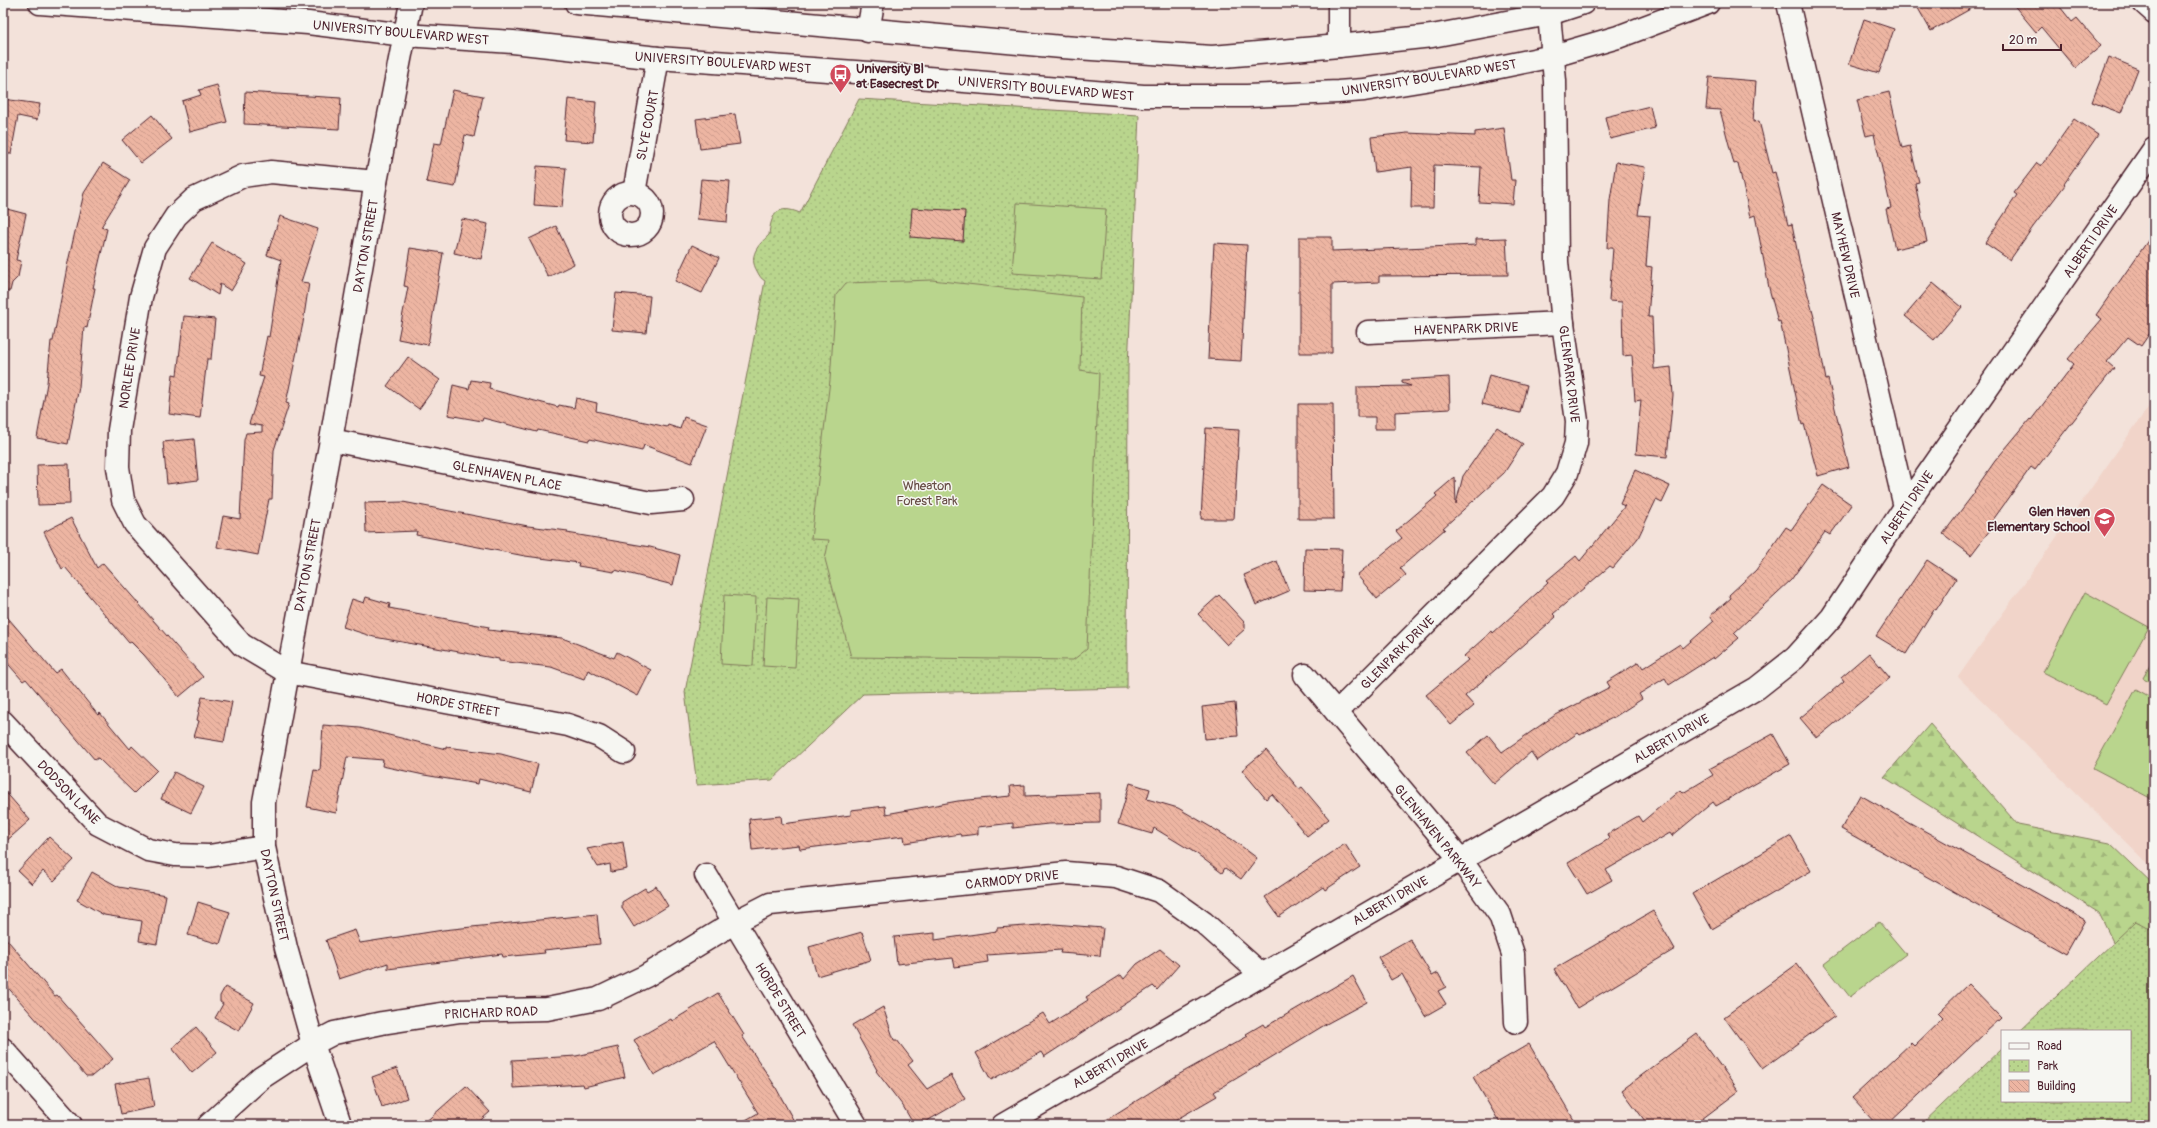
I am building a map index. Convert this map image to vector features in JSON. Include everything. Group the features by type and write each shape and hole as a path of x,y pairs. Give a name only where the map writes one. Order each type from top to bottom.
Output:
{"street":[{"name":"UNIVERSITY BOULEVARD WEST","path":"40,3 308,23 405,35 513,42 658,58 1150,96 1254,95 1364,90 1480,71 1553,56 1618,37 1708,3"},
{"name":"DAYTON STREET","path":"339,1121 313,1044 286,948 264,847 264,802 331,440 376,182 411,3"},
{"path":"576,3 868,31 1062,47 1212,57 1432,36 1548,14 1583,3"},
{"path":"868,31 873,3"},
{"path":"1339,3 1339,46"},
{"name":"MAYHEW DRIVE","path":"1788,3 1905,507"},
{"path":"2144,3 2154,12"},
{"name":"GLENPARK DRIVE","path":"1337,712 1553,496 1567,473 1576,443 1577,421 1563,323 1557,262 1555,89 1548,14"},
{"name":"SLYE COURT","path":"634,193 658,58"},
{"name":"ALBERTI DRIVE","path":"1003,1125 1261,974 1757,688 1796,658 1832,617 1905,507 2154,149"},
{"name":"NORLEE DRIVE","path":"287,672 242,645 136,524 123,500 118,467 119,430 141,297 155,248 176,216 194,199 243,176 271,172 376,182"},
{"name":"HAVENPARK DRIVE","path":"1368,332 1563,323"},
{"name":"GLENHAVEN PLACE","path":"331,440 651,503 683,500"},
{"name":"HORDE STREET","path":"287,672 568,725 599,736 624,752"},
{"name":"GLENHAVEN PARKWAY","path":"1305,675 1460,860 1500,915 1513,954 1516,1022"},
{"name":"DODSON LANE","path":"3,722 98,824 148,850 175,855 209,856 264,847"},
{"name":"CARMODY DRIVE","path":"735,922 770,904 1066,873 1116,877 1159,891 1204,923 1261,974"},
{"name":"HORDE STREET","path":"706,875 856,1125"},
{"name":"PRICHARD ROAD","path":"209,1125 262,1078 313,1044 334,1033 382,1022 460,1011 547,1010 598,999 646,976 735,922"},
{"path":"3,1049 71,1125"}],"shaded area":[{"name":"Glen Haven Elementary School","path":"2154,399 2154,870 1958,677"}],"green space":[{"name":"Wheaton Forest Park","path":"859,99 1139,115 1128,367 1127,688 863,694 772,780 697,785 685,692 765,281 760,277 754,266 754,256 758,247 769,235 772,221 777,212 781,210 792,210 800,213"},
{"path":"1017,203 1106,209 1101,279 1012,273"},
{"path":"932,280 1082,297 1080,370 1099,373 1087,649 1073,660 851,657 825,559 829,540 811,539 830,380 836,295 846,283"},
{"path":"2085,592 2149,627 2106,704 2043,672"},
{"path":"724,595 756,597 753,666 721,664"},
{"path":"767,597 799,599 795,668 763,666"},
{"path":"2154,658 2154,683 2143,678"},
{"path":"2136,689 2154,699 2154,800 2093,768"},
{"path":"1930,724 2018,825 2110,843 2154,885 2154,1125 2008,1102 2131,1102 2131,1030 2115,946 2099,913 1884,777"},
{"path":"2136,921 2154,931 2154,1125 1921,1125 2001,1049 2001,1102 2131,1102 2131,1030 2021,1030"},
{"path":"1879,922 1906,954 1850,997 1824,964"}],"building":[{"path":"1915,3 1981,3 1931,31"},
{"path":"2012,3 2057,3 2072,22 2077,18 2101,46 2075,68 2041,27 2036,32"},
{"path":"1864,19 1894,29 1879,73 1849,64"},
{"path":"2109,57 2138,69 2121,113 2092,102"},
{"path":"1709,77 1756,81 1753,122 1759,121 1772,173 1775,172 1788,225 1792,224 1800,265 1815,321 1826,380 1828,379 1849,467 1818,476 1804,424 1802,425 1780,321 1778,322 1769,288 1755,215 1750,217 1738,163 1734,164 1720,110 1706,109"},
{"path":"217,85 227,122 190,132 182,101 201,95 199,90"},
{"path":"453,90 483,96 474,137 465,135 455,187 426,182 434,143 441,144"},
{"path":"245,92 341,98 339,129 244,124"},
{"path":"1889,92 1902,148 1910,146 1919,182 1915,183 1927,242 1895,249 1886,209 1891,208 1874,134 1866,136 1857,100"},
{"path":"3,99 40,104 37,120 18,116 11,154 3,154"},
{"path":"568,99 596,102 593,142 564,140"},
{"path":"1650,106 1655,128 1610,139 1605,117"},
{"path":"735,114 740,144 700,149 696,119"},
{"path":"152,115 172,139 141,163 122,140"},
{"path":"2074,119 2098,135 2064,184 2065,185 2010,260 1985,243 2017,195 2014,193 2037,163 2041,166"},
{"path":"1504,128 1511,180 1515,180 1513,204 1479,202 1481,167 1434,165 1433,208 1411,208 1412,167 1375,172 1371,137 1407,133 1475,136 1475,132"},
{"path":"1616,162 1645,167 1638,215 1650,216 1646,266 1652,267 1648,317 1652,317 1654,369 1671,367 1673,395 1667,457 1636,454 1641,400 1635,401 1632,355 1623,356 1622,302 1609,301 1613,248 1607,248 1610,200"},
{"path":"103,163 130,180 101,227 107,229 93,288 95,288 87,328 84,327 79,387 68,444 37,438 47,383 51,341 53,341 68,262 84,193"},
{"path":"537,166 566,168 562,207 534,205"},
{"path":"701,179 730,181 727,222 697,219"},
{"path":"3,208 26,214 16,260 21,261 18,277 12,283 10,291 3,292"},
{"path":"912,208 965,211 963,241 910,237"},
{"path":"280,216 318,229 301,282 309,283 303,323 286,403 289,404 274,450 272,499 269,499 258,555 217,547 223,516 240,519 244,440 246,433 262,432 262,426 249,424 264,377 259,376 267,336 269,337 281,260 267,255"},
{"path":"462,219 488,224 481,259 454,253"},
{"path":"556,226 574,264 548,277 529,239"},
{"path":"2154,232 2154,327 2141,346 2128,337 2107,362 2114,368 2035,470 2031,467 1990,524 1993,526 1971,555 1943,534 1975,492 1974,491 1995,461 2030,419 2031,420 2074,364 2068,359 2102,319 2096,315"},
{"path":"1299,237 1332,237 1332,251 1476,245 1476,239 1506,238 1508,275 1379,276 1379,282 1332,284 1332,353 1299,353"},
{"path":"212,243 247,264 231,291 220,284 218,295 190,278"},
{"path":"1214,243 1247,245 1241,361 1208,359"},
{"path":"692,245 719,258 702,293 675,281"},
{"path":"410,248 443,253 428,345 398,339 408,287 404,286"},
{"path":"1933,283 1962,307 1934,340 1905,316"},
{"path":"616,293 650,296 646,333 612,330"},
{"path":"184,316 215,319 211,359 207,359 200,418 169,414 173,374 177,375"},
{"path":"408,357 440,380 419,409 387,386"},
{"path":"1489,375 1527,385 1520,413 1482,404"},
{"path":"1449,377 1450,409 1395,412 1395,429 1375,429 1375,417 1357,417 1357,387 1411,386 1402,383 1402,380"},
{"path":"471,380 490,383 489,389 558,407 559,405 574,408 576,398 597,403 596,411 667,427 668,425 680,429 684,417 707,425 692,463 644,445 642,451 590,439 589,441 538,430 537,432 483,418 482,421 448,415 453,385 469,389"},
{"path":"1298,404 1333,404 1334,519 1298,519"},
{"path":"1497,427 1523,444 1504,473 1443,528 1445,529 1400,568 1406,575 1377,599 1357,575 1402,538 1396,531 1437,496 1435,494 1455,477 1456,504 1463,476"},
{"path":"1206,428 1239,430 1234,519 1201,519"},
{"path":"194,439 198,480 167,484 163,442"},
{"path":"69,464 70,504 38,505 37,465"},
{"path":"1635,470 1670,486 1662,503 1656,500 1638,538 1613,568 1610,566 1553,614 1556,617 1465,696 1474,706 1451,725 1426,695 1468,660 1464,656 1492,631 1493,633 1548,583 1546,581 1576,556 1580,561 1625,506 1620,504"},
{"path":"1823,485 1852,505 1830,535 1825,532 1791,580 1734,633 1739,638 1714,659 1713,657 1669,685 1665,678 1639,694 1642,699 1616,716 1580,735 1578,733 1537,761 1531,752 1494,784 1467,753 1488,735 1502,752 1554,716 1610,687 1607,682 1639,662 1643,668 1680,644 1683,648 1714,621 1710,616 1731,598 1729,595 1756,570 1786,527 1791,530"},
{"path":"403,502 528,526 568,531 567,533 650,547 680,555 673,585 615,570 614,572 578,566 579,563 525,556 416,535 417,531 366,533 365,503"},
{"path":"71,518 97,568 103,563 203,677 179,697 144,655 131,642 129,643 65,567 62,569 44,532"},
{"path":"1305,548 1342,549 1340,591 1304,590"},
{"path":"1927,560 1956,579 1936,610 1934,609 1906,654 1876,636"},
{"path":"1277,561 1289,591 1256,605 1244,575"},
{"path":"1219,595 1245,623 1245,629 1227,645 1198,614"},
{"path":"366,597 390,604 389,608 489,627 488,630 562,638 614,658 617,652 651,670 638,696 588,670 584,679 551,667 499,661 499,659 374,637 343,627 352,599 364,603"},
{"path":"3,612 55,673 61,669 98,715 100,713 130,749 132,746 157,770 134,793 98,758 95,760 26,679 23,681 3,658"},
{"path":"1869,653 1890,678 1817,738 1800,718 1844,681 1841,677"},
{"path":"202,697 232,702 224,742 194,737 199,721 197,720"},
{"path":"1235,703 1238,736 1205,739 1202,707"},
{"path":"323,725 360,728 446,749 446,747 501,754 538,764 531,792 479,779 478,784 382,766 383,760 347,757 336,813 307,807 314,770 320,771"},
{"path":"1773,734 1790,764 1716,806 1713,802 1672,836 1670,833 1606,870 1612,880 1587,894 1568,863 1609,839 1607,834 1638,816 1642,822 1680,790 1683,793 1713,775 1709,769"},
{"path":"1266,750 1299,789 1302,787 1329,819 1307,836 1272,794 1266,799 1242,770"},
{"path":"174,772 204,787 191,813 161,799"},
{"path":"1130,783 1150,789 1147,799 1178,808 1233,840 1257,858 1241,879 1225,868 1222,873 1197,854 1154,828 1152,834 1118,824"},
{"path":"1025,785 1025,796 1100,793 1100,823 1048,824 1013,828 1013,823 978,827 978,834 961,836 960,834 905,843 904,836 800,849 799,845 752,850 749,819 781,816 782,824 851,815 851,810 885,806 886,814 958,801 1011,796 1010,786"},
{"path":"3,789 30,820 3,844"},
{"path":"1860,795 2085,920 2066,954 1841,829"},
{"path":"1791,836 1811,871 1712,929 1692,894"},
{"path":"49,837 74,860 54,881 43,871 32,884 18,871"},
{"path":"623,842 627,869 611,872 610,864 598,867 587,849"},
{"path":"1345,844 1360,867 1325,890 1323,887 1279,917 1265,897"},
{"path":"92,872 119,887 166,895 157,944 139,941 142,921 104,915 77,900"},
{"path":"656,886 668,906 634,927 622,908 622,902 645,888 647,891"},
{"path":"198,902 230,912 220,944 188,935"},
{"path":"1653,911 1675,949 1577,1008 1554,969"},
{"path":"597,914 600,944 544,950 545,953 503,957 502,954 388,969 388,963 339,979 326,940 355,930 360,943 443,930"},
{"path":"1054,924 1103,928 1100,956 1060,953 1061,950 987,955 988,962 955,967 953,958 897,964 894,937 935,933 935,940 997,931 997,928"},
{"path":"862,932 871,960 817,976 809,947"},
{"path":"3,935 55,996 57,995 113,1059 92,1076 86,1076 3,982"},
{"path":"1410,939 1432,976 1438,973 1446,987 1438,991 1446,1004 1425,1016 1402,974 1391,980 1378,957"},
{"path":"1160,949 1179,965 1157,990 1153,986 1044,1057 1041,1052 991,1080 976,1053 1043,1013 1050,1024 1088,1000 1086,997 1121,975 1124,979 1137,964"},
{"path":"1797,964 1835,1016 1762,1069 1724,1017"},
{"path":"1353,976 1367,1002 1328,1023 1214,1092 1217,1096 1179,1118 1170,1125 1098,1125 1176,1076 1248,1036 1246,1034 1263,1024 1265,1027"},
{"path":"1968,984 2001,1018 1887,1125 1877,1125 1852,1098 1911,1043 1914,1046 1943,1018 1938,1013"},
{"path":"225,987 254,1003 239,1031 215,1018 223,1004 220,1002 220,996"},
{"path":"718,993 744,1035 742,1036 775,1086 796,1125 737,1125 758,1113 714,1041 654,1075 634,1040 671,1019 672,1021"},
{"path":"883,1007 894,1040 897,1040 913,1061 908,1065 927,1089 951,1075 965,1099 920,1125 914,1125 903,1106 876,1071 877,1070 852,1025"},
{"path":"196,1027 217,1052 192,1073 172,1048"},
{"path":"1697,1034 1739,1091 1694,1125 1648,1125 1622,1090"},
{"path":"1529,1044 1577,1125 1501,1125 1473,1077"},
{"path":"618,1047 625,1077 584,1087 583,1084 513,1088 512,1060 576,1056"},
{"path":"397,1068 407,1098 382,1107 372,1077"},
{"path":"149,1078 154,1107 121,1114 115,1084"},
{"path":"466,1086 490,1112 475,1125 422,1125"}],"place":[{"name":"University Bl at Easecrest Dr","path":"840,94"},
{"name":"Glen Haven Elementary School","path":"2105,538"}]}
